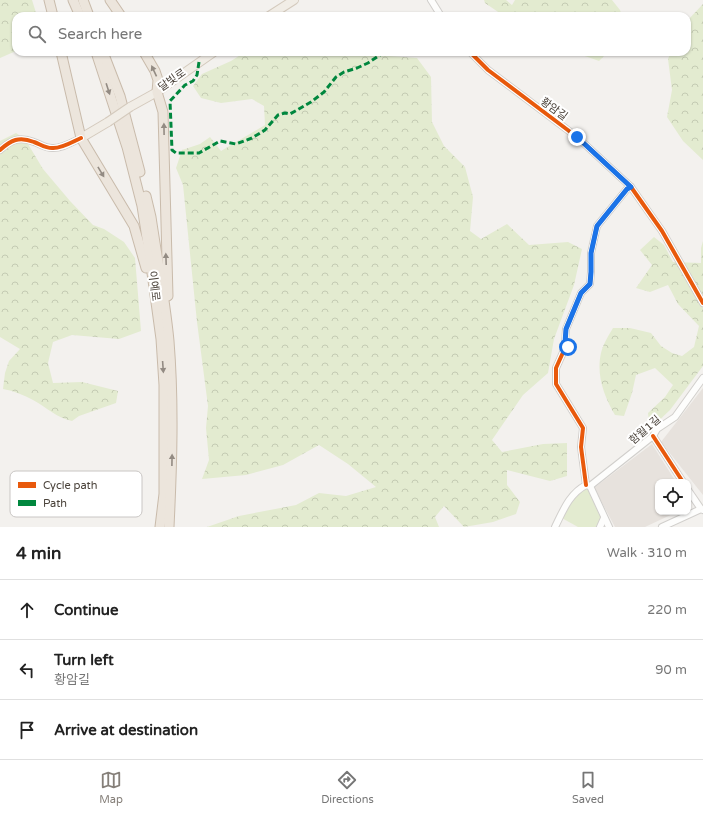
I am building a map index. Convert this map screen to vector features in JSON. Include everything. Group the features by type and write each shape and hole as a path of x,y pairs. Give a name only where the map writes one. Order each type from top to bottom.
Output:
{"highway":[{"path":"50,0 52,12"},
{"path":"73,0 78,12"},
{"path":"82,0 88,12"},
{"path":"110,0 118,12"},
{"path":"62,56 81,138 134,226 165,339"},
{"name":"이예로","path":"97,56 127,147 142,206 165,339 172,386 172,459 169,527"},
{"name":"이예로","path":"105,56 122,102 151,217 165,339 164,494 160,527"},
{"path":"147,56 156,71 158,80 157,92 163,112 165,339"}],"main road":[{"path":"275,12 294,0"},
{"name":"달빛로","path":"81,138 157,92 208,56"}],"street":[{"path":"431,0 438,12"},
{"name":"황암길","path":"474,56 488,70 577,137 631,187 662,231 703,303"},
{"path":"0,150 11,140 20,139 32,141 52,148 64,146 81,138"},
{"path":"609,527 588,486 581,447 583,428 556,384 556,368 565,348 568,347 565,343 566,329 581,293 590,284 591,253 597,226 627,189 631,187"},
{"name":"함월1길","path":"555,527 571,497 579,489 588,486 653,436 657,429 675,417 703,378"},
{"path":"653,436 681,479"},
{"path":"662,527 702,510 691,494"},
{"path":"600,527 604,518"}],"shaded area":[{"path":"703,388 703,495 661,442"},
{"path":"652,444 674,479 655,479 655,515 671,515 645,527 615,527 594,488"}],"green space":[{"path":"0,0 32,0 36,12 12,12 12,53 0,58"},
{"path":"484,0 506,0 512,5 515,0 612,0 621,12 498,12 485,3"},
{"path":"703,4 703,160 683,141 667,117 672,90 668,59 669,56 691,56 691,17"},
{"path":"239,56 389,56 417,58 431,77 432,122 444,146 465,167 473,197 470,231 481,239 507,224 529,245 568,242 582,249 574,285 554,339 548,373 523,395 492,440 502,452 543,444 567,443 567,476 550,481 507,470 507,485 520,502 516,514 493,522 464,527 444,506 435,517 439,527 207,527 239,516 296,505 319,493 346,496 376,487 348,464 319,445 283,465 246,475 202,479 209,460 206,428 208,406 197,322 183,185 176,168 182,150 200,144 210,137 221,151 265,125 264,106 252,99 221,103 201,98 193,86 202,74"},
{"path":"585,56 604,56 599,61"},
{"path":"16,133 25,139 43,169 70,201 93,225 104,229 124,242 135,258 141,331 119,339 72,335 53,342 48,363 53,383 82,382 118,391 116,403 79,416 72,421 56,415 26,396 3,389 5,373 9,361 20,349 0,337 0,141"},
{"path":"654,237 664,245 673,262 701,263 701,248 703,241 703,366 670,410 650,429 648,413 665,397 673,385 655,368 636,375 632,393 624,416 615,415 604,393 600,377 600,361 602,350 613,328 630,328 651,333 661,346 672,353 682,356 694,347 699,326 678,304 668,285 650,292 636,288 652,265 640,250"},
{"path":"586,485 604,518 600,527 578,527 560,517 571,497"}],"marked path":[{"path":"199,62 197,75 193,81 185,85 170,101 172,150 176,153 199,153 220,141 236,144 252,138 265,130 278,115 285,113 290,114 311,102 324,92 336,77 344,72 368,63 378,56"}],"cycle path":[{"path":"474,56 488,70 577,137 631,187 662,231 703,303"},
{"path":"0,150 12,141 20,139 29,140 47,147 55,148 81,138"},
{"path":"586,485 581,447 583,428 556,384 556,368 565,348 568,347 565,343 566,329 581,293 590,284 591,253 597,226 627,189 631,187"},
{"path":"653,436 681,479"}],"route":[{"path":"568,347 565,343 566,329 581,293 590,284 591,253 597,226 614,207 627,189 631,187 577,137"}]}
